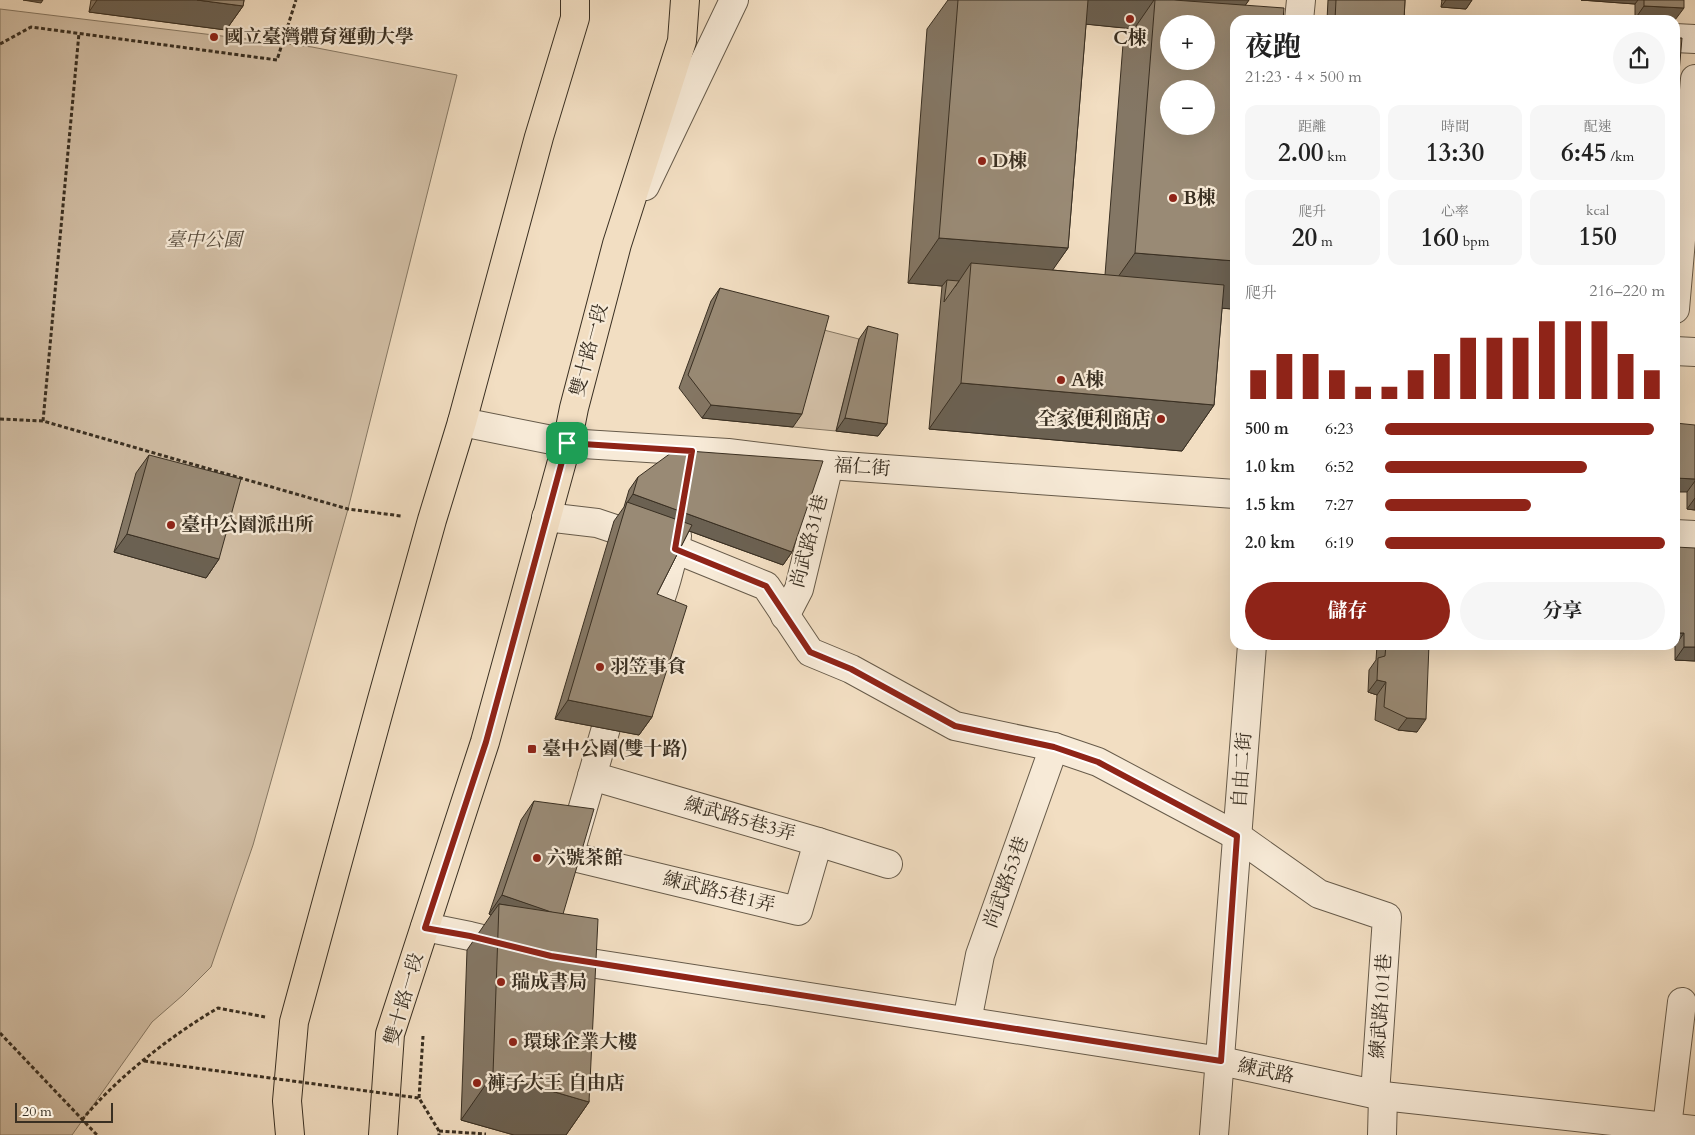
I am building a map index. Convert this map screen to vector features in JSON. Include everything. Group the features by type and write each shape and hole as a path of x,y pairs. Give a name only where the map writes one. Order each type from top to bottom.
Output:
{"main road":[{"path":"290,1135 286,1101 294,1022 378,712 432,520 462,422 539,138 575,18 575,0"},
{"name":"雙十路一段","path":"382,1135 390,1034 486,742 567,443 574,408 617,244 682,41 685,0"}],"street":[{"path":"617,244 734,0"},
{"path":"1300,15 1301,0"},
{"path":"1680,38 1695,39"},
{"path":"1680,252 1695,79"},
{"path":"1680,351 1695,352"},
{"name":"福仁街","path":"462,422 567,443 691,461 728,453 829,465 1230,494"},
{"name":"尚武路31巷","path":"785,616 799,589 829,465"},
{"path":"637,648 655,615 675,549 682,510"},
{"path":"546,517 597,523 675,549 766,586 810,652 851,669 955,726 1054,747 1098,762 1237,836"},
{"path":"1680,534 1695,535"},
{"name":"自由二街","path":"1214,1135 1252,650"},
{"path":"564,883 569,856 608,721 626,676"},
{"name":"尚武路53巷","path":"967,1021 980,955 1054,747"},
{"name":"練武路5巷3弄","path":"592,776 888,864"},
{"name":"練武路101巷","path":"1237,836 1319,894 1387,917 1379,1095 1382,1135"},
{"name":"練武路5巷1弄","path":"569,856 798,911 818,842"},
{"name":"練武路","path":"425,928 553,947 967,1021 1221,1061 1518,1123 1667,1127 1695,1130"},
{"path":"1667,1127 1682,1002"}],"path":[{"path":"0,44 31,28 277,60 296,0"},
{"path":"43,421 79,33"},
{"path":"0,419 43,421 348,509 432,520"},
{"path":"82,1120 96,1103 144,1060 196,1021 218,1008 294,1022"},
{"path":"0,1033 97,1135"},
{"path":"423,1036 420,1098 439,1133 486,1134"},
{"path":"144,1060 420,1098"}],"green space":[{"name":"臺中公園","path":"0,9 312,47 457,75 348,509 253,845 211,967 152,1022 72,1135 0,1135"},
{"path":"820,329 859,339 836,431 793,427"}],"building":[{"path":"197,0 244,0 243,6"},
{"name":"D棟","path":"958,0 1088,0 1068,248 939,238"},
{"path":"1155,0 1284,8 1283,15 1230,15 1230,261 1135,253"},
{"path":"1336,0 1405,0 1404,15 1335,15"},
{"path":"1644,0 1684,0 1684,8 1644,6"},
{"path":"1680,38 1682,38 1680,61"},
{"path":"971,263 1224,285 1214,405 961,383"},
{"path":"947,280 959,281 944,302"},
{"path":"720,288 829,316 802,414 711,405 688,375"},
{"path":"868,326 898,334 887,424 845,418"},
{"path":"1680,424 1695,425 1695,479 1680,478"},
{"path":"675,450 823,461 792,552 633,494 638,477"},
{"name":"臺中公園派出所","path":"149,455 241,479 219,559 127,534"},
{"path":"627,502 692,525 657,594 687,606 652,717 568,700"},
{"path":"1680,547 1695,548 1695,647 1684,647 1684,633 1680,633"},
{"path":"1386,650 1429,650 1426,719 1407,718 1384,707 1386,682 1377,680 1378,658 1385,656"},
{"path":"534,801 594,809 563,914 554,913 502,895"},
{"path":"499,904 598,919 589,1102 493,1074"}],"place":[{"name":"C棟","path":"1130,19"},
{"name":"國立臺灣體育運動大學","path":"214,37"},
{"name":"D棟","path":"982,161"},
{"name":"B棟","path":"1173,198"},
{"name":"A棟","path":"1061,380"},
{"name":"全家便利商店","path":"1161,419"},
{"name":"臺中公園派出所","path":"171,525"},
{"name":"羽笠事食","path":"600,667"},
{"name":"臺中公園(雙十路)","path":"532,749"},
{"name":"六號茶館","path":"537,858"},
{"name":"瑞成書局","path":"501,982"},
{"name":"環球企業大樓","path":"513,1042"},
{"name":"褲子大王 自由店","path":"477,1083"}],"route":[{"path":"567,443 692,451 675,549 766,586 810,652 851,669 955,726 1054,747 1098,762 1237,836 1221,1061 551,956 470,936 425,928 486,742 567,443"}]}
